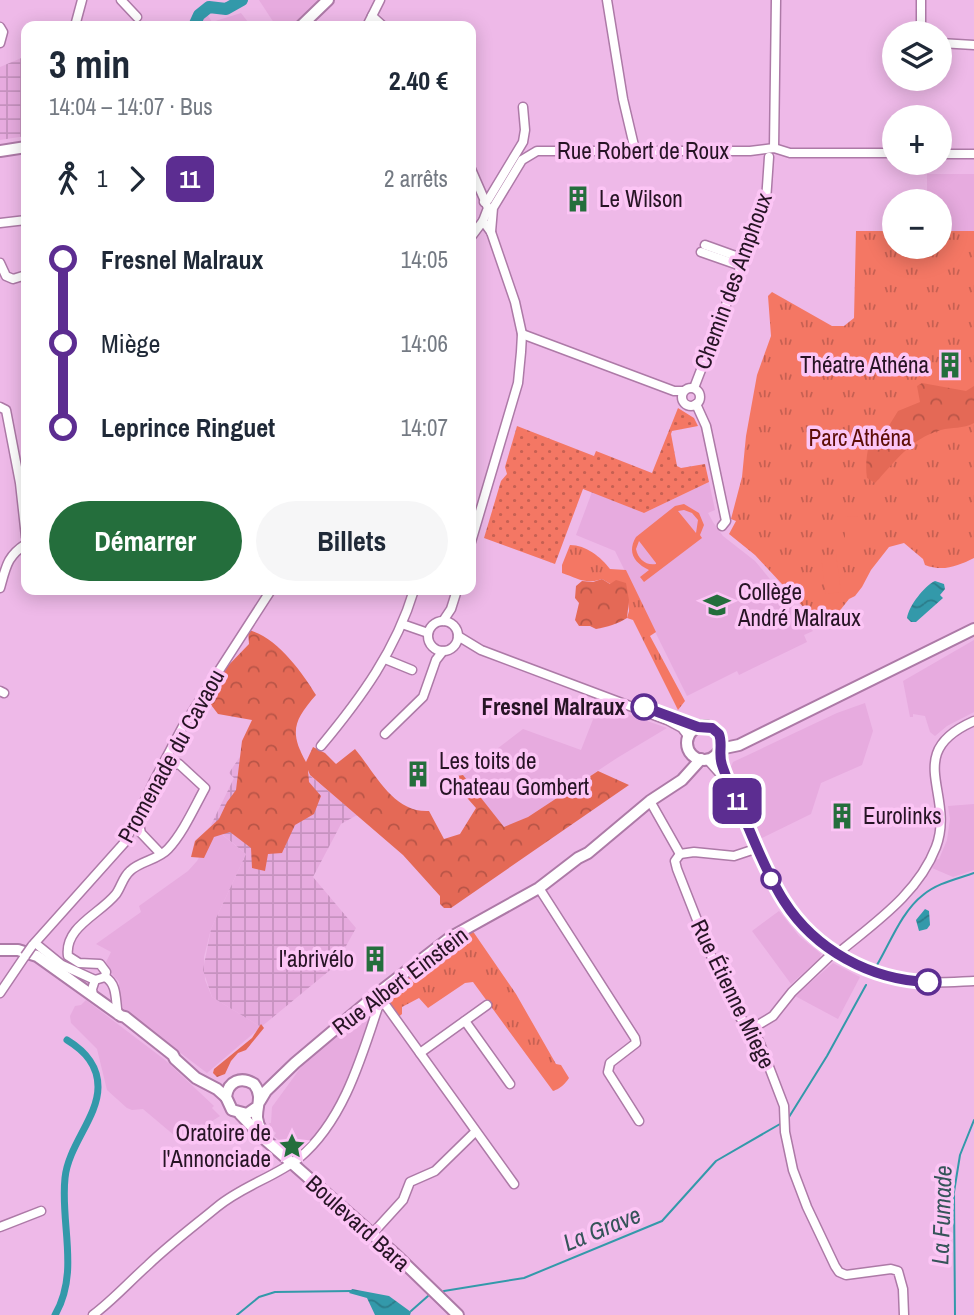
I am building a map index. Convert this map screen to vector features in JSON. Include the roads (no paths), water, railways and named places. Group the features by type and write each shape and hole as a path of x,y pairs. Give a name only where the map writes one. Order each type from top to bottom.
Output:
{"street":[{"path":"76,21 82,0"},
{"path":"121,0 136,17"},
{"path":"306,21 328,0"},
{"path":"370,21 380,0"},
{"path":"607,0 623,99 635,150"},
{"name":"Chemin des Amphoux","path":"694,388 766,201 773,154 776,0"},
{"path":"920,21 921,0"},
{"path":"372,16 378,21"},
{"path":"0,27 3,32 0,43"},
{"path":"952,44 974,45"},
{"path":"476,525 518,383 522,334 515,302 491,232 488,200 523,142 523,107"},
{"path":"0,151 21,148"},
{"name":"Rue Robert de Roux","path":"488,206 522,160 537,151 882,153"},
{"path":"952,153 974,154"},
{"path":"476,180 488,206 483,221 476,230"},
{"path":"0,223 21,221"},
{"path":"483,221 491,232"},
{"path":"703,249 743,263"},
{"path":"0,263 6,276 13,279 21,277"},
{"path":"522,334 674,391 694,388 699,391 700,397 696,404 690,406 684,403 683,391"},
{"path":"696,404 706,426 726,520 722,526"},
{"path":"0,407 6,410 21,492"},
{"path":"0,588 9,559 21,547"},
{"name":"Promenade du Cavaou","path":"0,993 31,950 125,842 153,781 182,728 268,595"},
{"path":"321,746 363,694 385,659 412,595"},
{"path":"443,621 455,595"},
{"path":"451,609 456,641"},
{"path":"439,650 429,642 428,633 434,624 443,621 452,624"},
{"path":"402,624 428,633"},
{"path":"700,757 720,746 739,745 974,629"},
{"path":"385,734 423,697 439,650 456,641 623,702 698,727 712,728 732,790 758,848 784,902 809,930 836,953 865,969 905,981 974,981"},
{"path":"385,659 412,670"},
{"path":"623,702 680,726 689,737"},
{"path":"754,1028 773,1016 792,992 904,897 932,854 941,822 934,769 936,755 948,734 974,721"},
{"path":"698,727 689,737 687,744 732,790"},
{"name":"Rue Albert Einstein","path":"258,1104 266,1091 295,1063 451,937 539,888 578,858 585,848 655,797 700,757"},
{"path":"104,977 106,972 100,964 79,963 68,956 70,938 114,897 130,871 161,855 167,851 174,840 205,788 179,764 167,766 139,824 141,833 161,855"},
{"path":"655,797 680,854 694,852 734,856 758,848"},
{"name":"Rue Étienne Miege","path":"680,854 675,861 677,869 721,981 741,1019 754,1028 784,1106 793,1170 835,1266 839,1272 846,1275 891,1269 898,1271 903,1289 904,1315"},
{"path":"539,888 635,1038 636,1043 610,1063 608,1072 639,1121"},
{"path":"0,950 31,950 95,980 104,977 110,979 115,989 115,1001 120,1015"},
{"path":"31,950 125,1017 173,1055 196,1078 217,1089 226,1097 229,1106 240,1114 252,1111 258,1104 260,1095 254,1084 243,1080 232,1083 196,1078"},
{"path":"93,996 95,980"},
{"path":"379,996 514,1184"},
{"path":"93,1315 223,1201 291,1163 303,1153 320,1134 340,1104 365,1045 379,996"},
{"path":"420,1054 487,1005"},
{"path":"465,1021 510,1084"},
{"name":"Rue Albert Einstein","path":"254,1084 265,1081 295,1063"},
{"path":"226,1097 232,1083"},
{"name":"Boulevard Bara","path":"258,1104 258,1125 274,1148"},
{"name":"Boulevard Bara","path":"240,1114 458,1315"},
{"path":"372,1234 403,1200 411,1182 435,1171 475,1132"},
{"path":"0,1227 41,1211"},
{"name":"Boulevard Bara","path":"435,1293 451,1315"}],"water":[{"path":"935,581 944,584 945,589 940,595 943,598 916,622 911,622 907,618 914,602 926,587"},
{"path":"925,909 929,911 930,925 919,931 916,920"},
{"path":"352,1289 389,1296 411,1312 410,1315 375,1315 367,1298 349,1293"}],"waterway":[{"path":"196,21 209,7 226,9 242,0"},
{"name":"La Grave","path":"877,965 903,918 923,895 934,887 974,873"},
{"name":"La Grave","path":"789,1117 866,985"},
{"path":"55,1315 62,1299 68,1265 64,1195 67,1166 93,1109 98,1087 93,1065 67,1040"},
{"name":"La Fumade","path":"955,1315 954,1192 960,1155 974,1120"},
{"name":"La Grave","path":"444,1291 524,1278 662,1221 716,1161 780,1124"},
{"name":"La Grave","path":"237,1315 259,1297 275,1292 351,1291"},
{"name":"La Grave","path":"411,1311 428,1296"}],"place":[{"name":"Le Wilson","path":"578,199"},
{"name":"Théatre Athéna","path":"950,365"},
{"name":"Collège André Malraux","path":"717,605"},
{"name":"Fresnel Malraux","path":"644,707"},
{"name":"Les toits de Chateau Gombert","path":"418,774"},
{"name":"Eurolinks","path":"842,816"},
{"name":"l'abrivélo","path":"375,959"},
{"name":"Oratoire de l'Annonciade","path":"292,1146"}],"park label":[{"name":"Parc Athéna","path":"860,438"}]}
